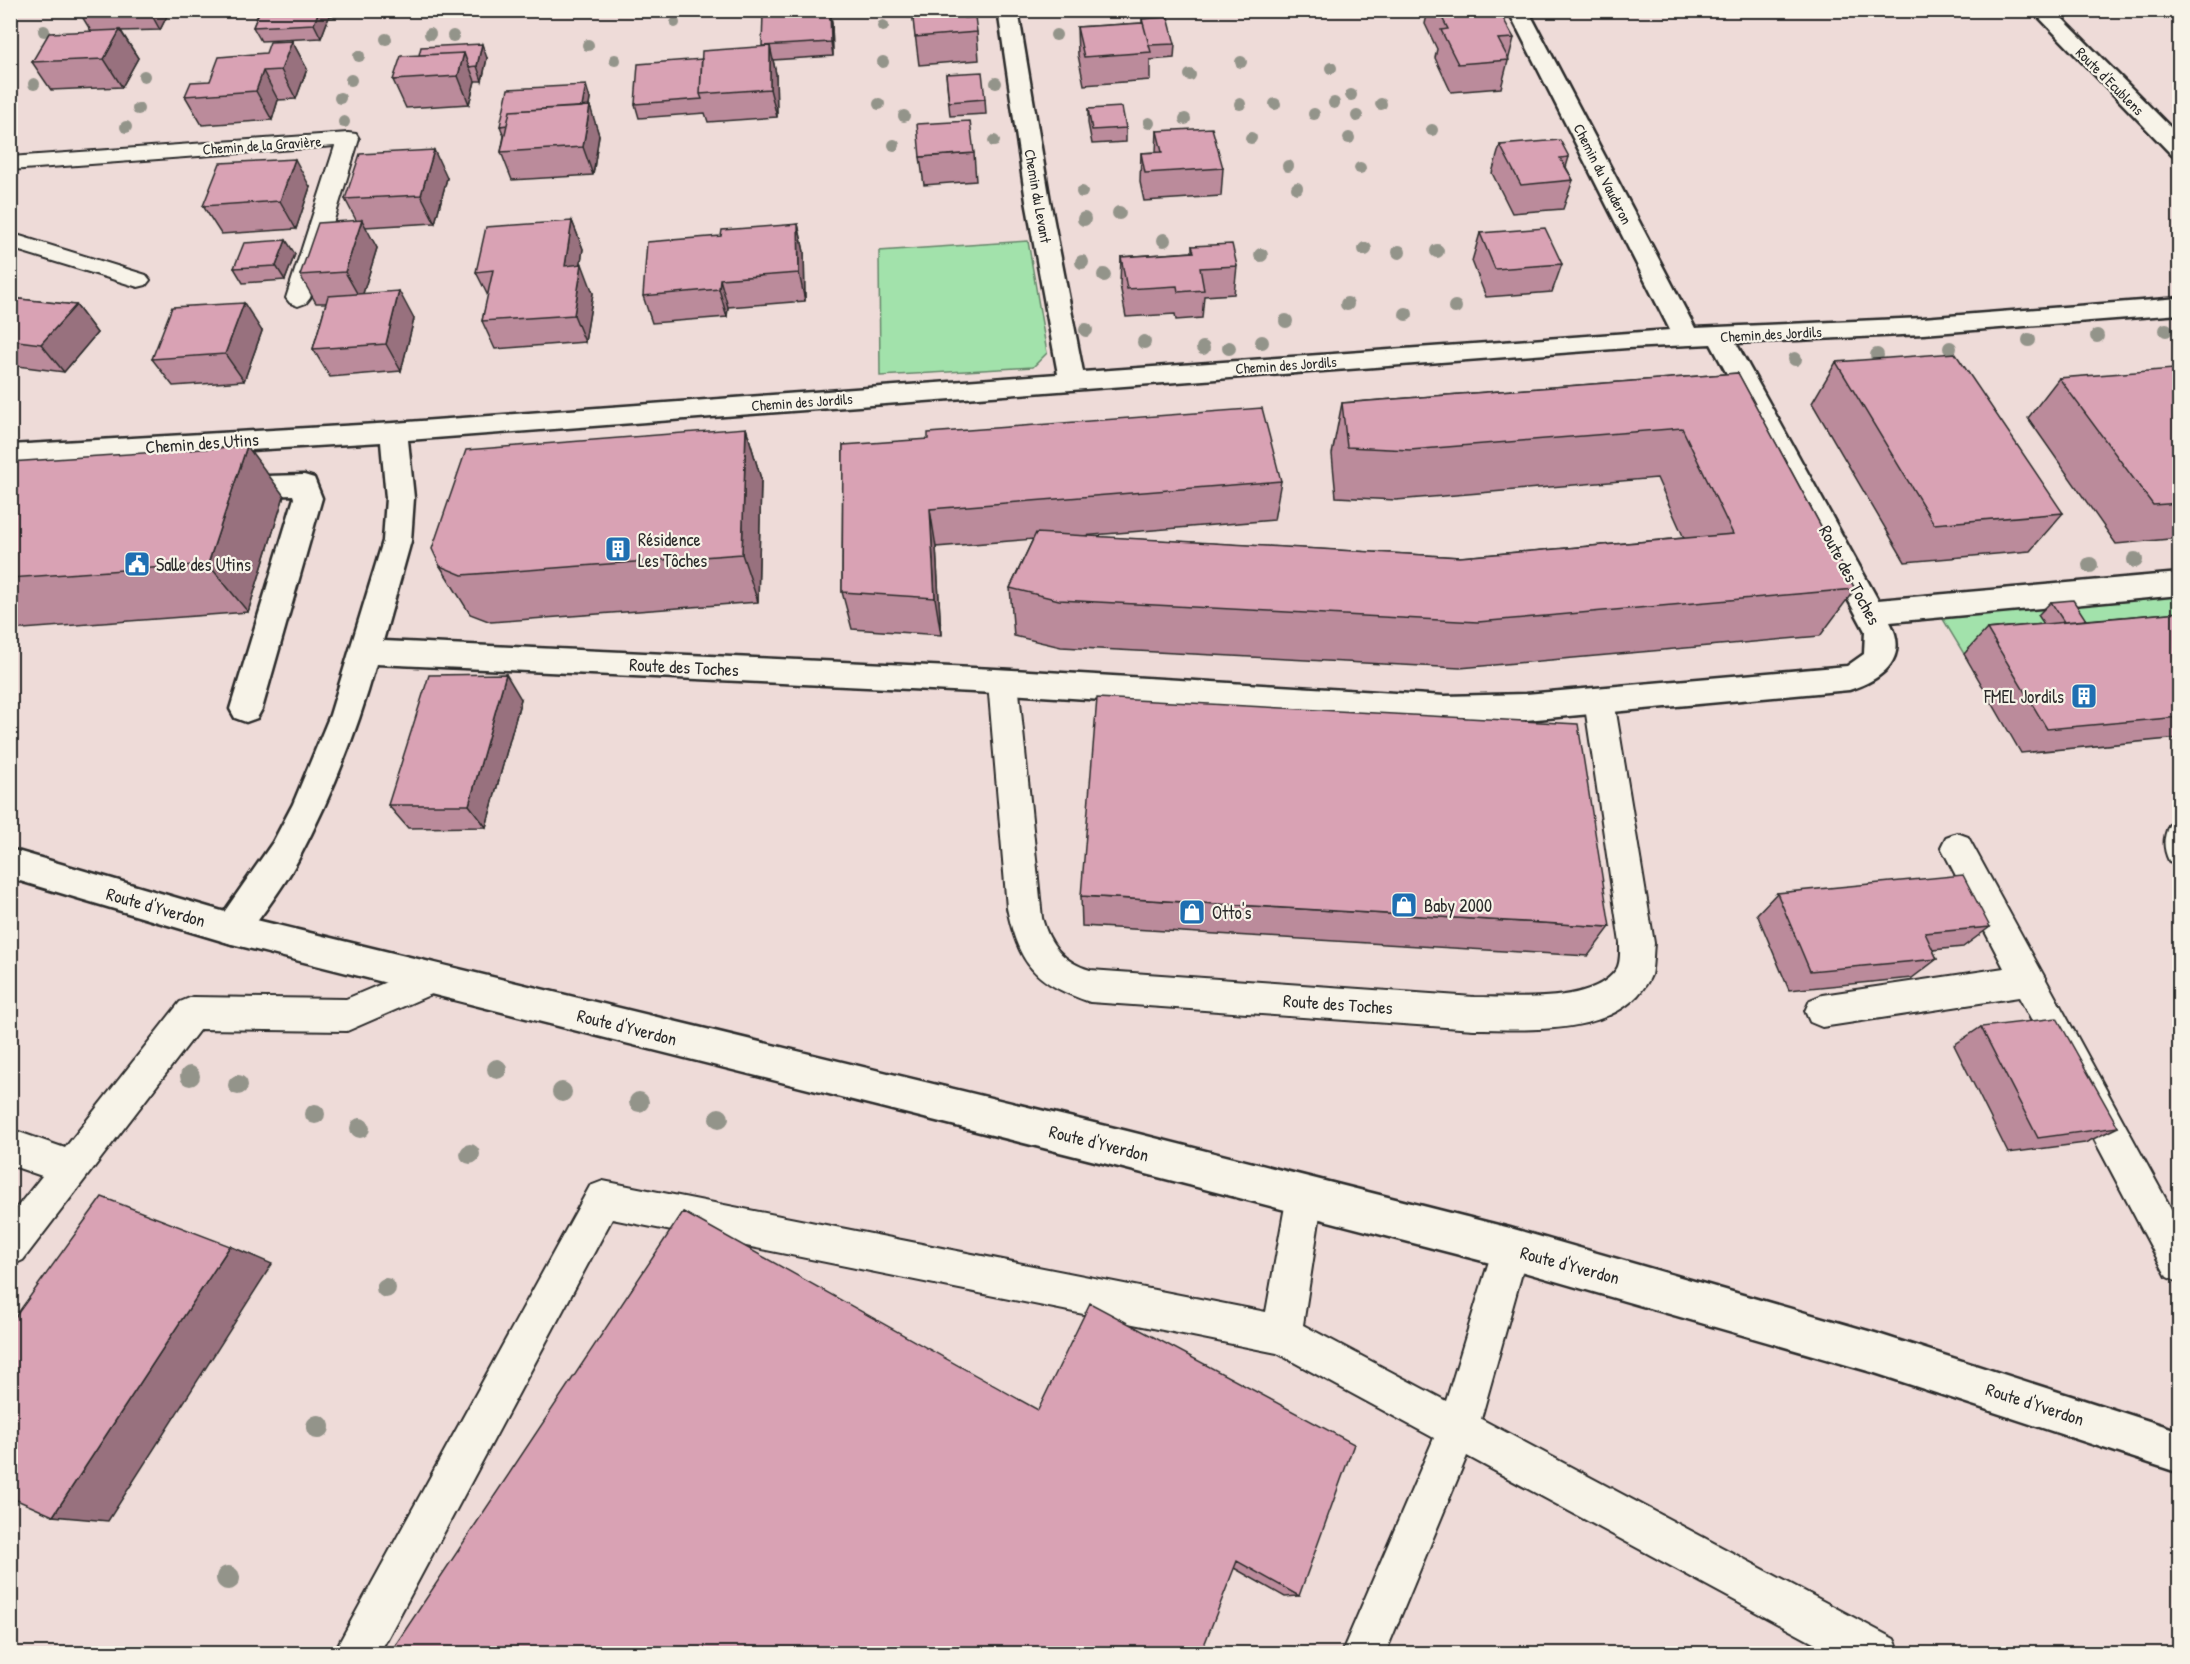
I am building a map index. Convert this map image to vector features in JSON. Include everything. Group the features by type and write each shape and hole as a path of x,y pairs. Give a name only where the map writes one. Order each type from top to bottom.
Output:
{"street":[{"name":"Chemin du Levant","path":"1008,10 1038,201 1072,381"},
{"name":"Chemin du Vauderon","path":"1518,10 1687,338"},
{"name":"Route d'Ecublens","path":"2042,10 2180,150"},
{"name":"Chemin des Jordils","path":"394,432 1627,340 1923,326 2180,306"},
{"name":"Route des Toches","path":"364,652 1003,682 1486,710 1849,678 1864,672 1875,664 1882,650 1880,631 1719,336"},
{"path":"232,929 285,852 308,806 346,715 397,541 400,498 394,432"},
{"name":"Chemin des Utins","path":"10,455 394,432"},
{"path":"222,487 304,485 308,498 246,709"},
{"path":"1871,612 2180,584"},
{"name":"Route d'Yverdon","path":"10,863 232,929 1510,1248 1875,1353 2180,1452"}],"lane":[{"name":"Chemin de la Gravière","path":"10,164 348,140 298,298"},
{"path":"10,240 138,280"},
{"name":"Route des Toches","path":"1003,682 1023,908 1028,934 1043,956 1062,975 1090,986 1474,1013 1531,1013 1584,1008 1614,996 1634,975 1637,943 1599,700"},
{"path":"2180,835 2180,851"},
{"path":"1957,847 2180,1264"},
{"path":"10,1247 192,1012 347,1015 429,979"},
{"path":"1822,1011 2028,980"},
{"path":"10,1147 72,1168"},
{"path":"1282,1335 1305,1195"},
{"path":"355,1653 603,1199 1282,1335 1879,1653"},
{"path":"1363,1653 1458,1430 1510,1248"}],"green space":[{"path":"1028,241 1047,353 1033,367 880,376 879,251"},
{"path":"2179,584 2179,635 1964,654 1935,606"}],"building":[{"path":"260,10 319,10 314,24 253,27"},
{"path":"830,10 831,42 762,46 763,13"},
{"path":"912,10 964,10 965,18 975,17 977,32 915,37"},
{"path":"1438,10 1499,11 1514,38 1498,39 1509,60 1458,64 1441,30 1448,29"},
{"path":"1168,17 1175,44 1149,45 1142,19"},
{"path":"1143,23 1151,52 1084,57 1077,27"},
{"path":"120,30 104,59 32,62 49,33"},
{"path":"292,41 281,70 263,71 256,91 185,96 191,82 210,81 219,57 266,53 270,42"},
{"path":"482,44 477,66 469,67 464,53 419,55 421,47"},
{"path":"770,46 770,89 700,94 702,51"},
{"path":"464,53 458,76 393,80 401,56"},
{"path":"702,59 700,94 702,99 635,104 638,64"},
{"path":"982,72 985,99 949,102 946,74"},
{"path":"586,85 582,107 510,111 507,125 500,126 508,89"},
{"path":"590,106 583,147 501,152 510,111"},
{"path":"1122,107 1126,128 1092,130 1088,109"},
{"path":"970,121 974,153 920,157 917,124"},
{"path":"1212,128 1223,168 1145,173 1141,153 1162,152 1157,131"},
{"path":"1560,140 1569,157 1560,158 1573,180 1521,185 1500,145"},
{"path":"434,150 421,195 345,199 360,154"},
{"path":"295,159 280,201 203,206 220,163"},
{"path":"362,220 345,272 300,275 318,223"},
{"path":"572,221 565,266 582,264 574,315 482,321 493,270 476,272 486,227"},
{"path":"798,224 799,273 720,279 719,289 643,296 647,242 721,236 722,230"},
{"path":"1545,228 1562,264 1495,269 1480,233"},
{"path":"286,240 276,266 234,268 244,243"},
{"path":"1232,244 1237,266 1200,268 1204,290 1178,292 1177,286 1127,289 1121,257 1194,252 1192,246"},
{"path":"399,291 386,344 313,349 328,296"},
{"path":"10,298 76,305 41,344 10,340"},
{"path":"244,303 225,354 152,359 172,307"},
{"path":"1955,353 2063,513 1934,524 1836,362"},
{"path":"2174,369 2180,376 2180,503 2153,505 2059,378"},
{"path":"1738,373 1855,589 1478,622 1059,600 1010,588 1036,533 1460,557 1733,534 1682,428 1410,450 1347,447 1342,403"},
{"path":"1262,408 1281,481 930,509 935,598 842,592 843,445 928,439 928,433"},
{"path":"746,428 742,554 462,575 440,566 432,549 466,450"},
{"path":"247,446 208,564 10,578 10,462"},
{"path":"2073,600 2086,620 2064,622 2051,602"},
{"name":"FMEL Jordils","path":"2180,612 2180,717 2047,729 1987,629"},
{"path":"506,674 469,805 388,805 429,675"},
{"path":"1097,698 1578,724 1610,927 1081,896"},
{"path":"1963,875 1990,927 1925,933 1937,959 1810,971 1777,893"},
{"path":"2057,1018 2118,1127 2038,1138 1981,1027"},
{"path":"102,1197 230,1246 53,1516 10,1497 10,1324"},
{"path":"683,1212 1038,1410 1090,1303 1354,1444 1299,1596 1237,1561 1201,1653 390,1653"}],"place":[{"name":"Résidence Les Tôches","path":"618,549"},
{"name":"Salle des Utins","path":"137,564"},
{"name":"FMEL Jordils","path":"2084,696"},
{"name":"Baby 2000","path":"1404,905"},
{"name":"Otto's","path":"1192,912"}]}
